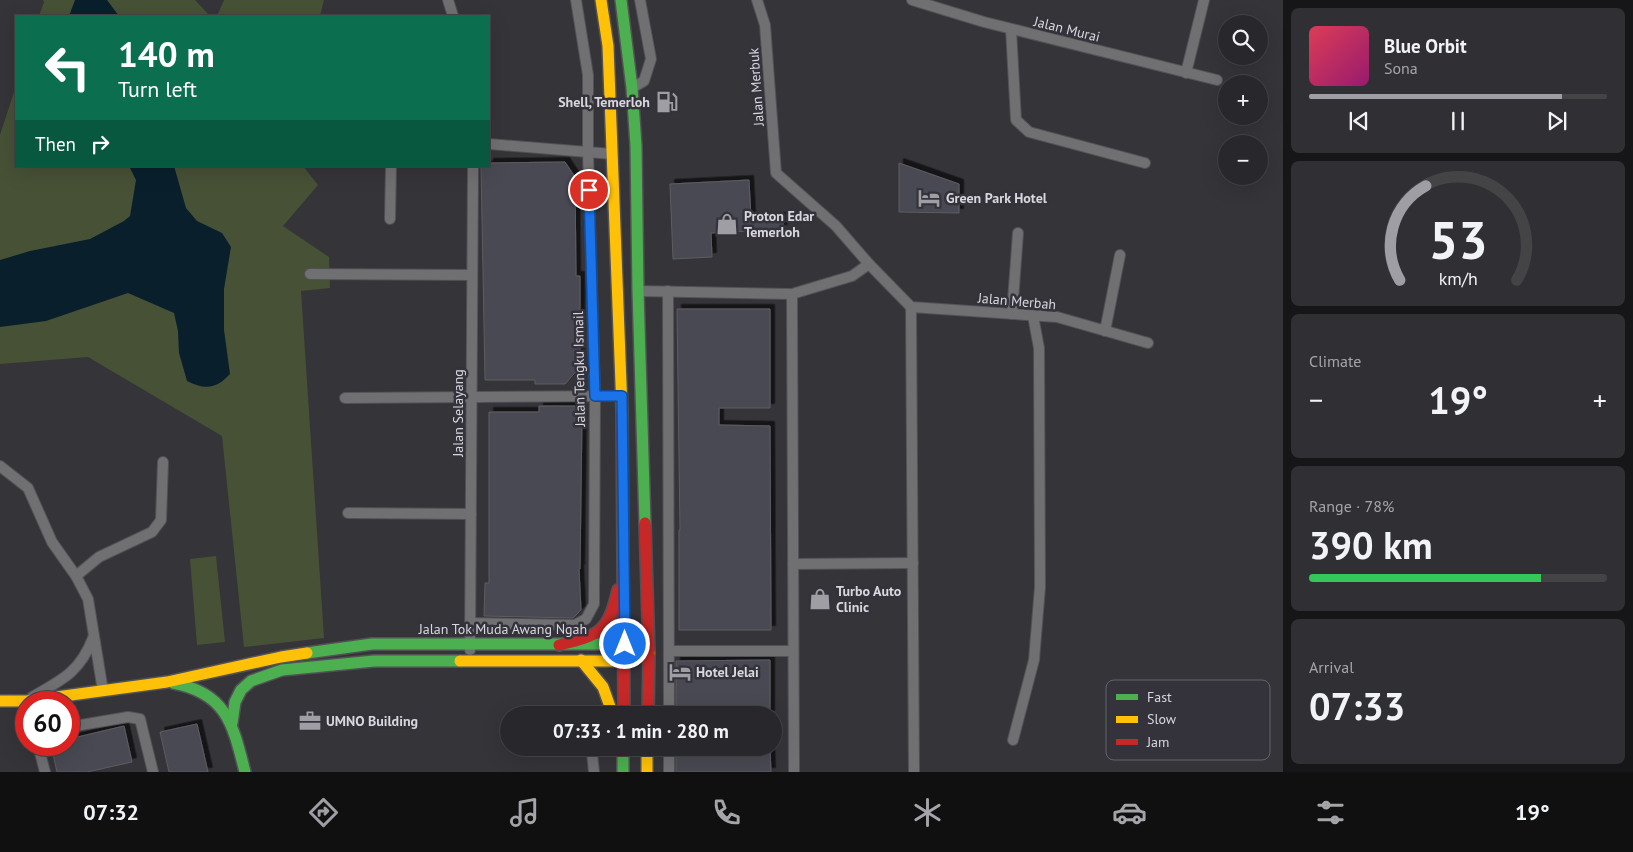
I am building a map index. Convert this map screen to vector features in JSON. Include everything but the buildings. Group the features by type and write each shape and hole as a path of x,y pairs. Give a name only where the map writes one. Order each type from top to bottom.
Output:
{"main road":[{"path":"601,0 608,46 622,396 624,706"},
{"path":"621,0 632,88 636,146 638,291 649,653 648,706"},
{"path":"624,501 645,500"},
{"path":"559,644 591,637 602,630 608,622 614,611 624,554"},
{"name":"Jalan Tok Muda Awang Ngah","path":"80,694 167,682 281,657 372,644 625,644 649,653"},
{"path":"232,724 235,702 241,690 251,681 282,670 374,660 624,661 649,653"},
{"path":"581,660 603,687 610,706"},
{"path":"167,682 186,685 200,690 220,706 232,724 245,772"},
{"name":"Jalan Tok Muda Awang Ngah","path":"0,701 15,702"},
{"path":"622,756 623,772"},
{"path":"647,772 648,756"}],"street":[{"path":"448,0 453,15"},
{"name":"Jalan Tengku Ismail","path":"470,623 575,625 586,619 594,604 595,396 588,152 588,75 576,0"},
{"path":"632,88 644,81 651,59 640,0"},
{"name":"Jalan Merbuk","path":"757,0 765,25 776,173 836,226 869,264"},
{"name":"Jalan Murai","path":"912,0 1011,29 1217,80"},
{"path":"1186,73 1204,0"},
{"path":"1011,29 1016,120 1029,132 1145,162"},
{"path":"490,144 612,154"},
{"path":"390,219 391,167"},
{"name":"Jalan Selayang","path":"470,660 473,167"},
{"path":"1012,314 1018,234"},
{"path":"1106,331 1120,255"},
{"path":"638,291 792,294 852,276 869,264 911,307 914,772"},
{"path":"310,274 472,275"},
{"path":"668,291 669,706"},
{"path":"792,294 794,772"},
{"name":"Jalan Merbah","path":"911,307 1057,317 1148,343"},
{"path":"1013,740 1034,660 1040,588 1039,348 1033,316"},
{"path":"345,398 622,396"},
{"path":"76,576 99,557 152,532 161,520 163,462"},
{"path":"0,466 28,488 52,542 76,576 88,599 103,691"},
{"path":"348,513 471,514"},
{"path":"793,564 913,563"},
{"path":"45,691 63,680 81,663 94,635"},
{"path":"669,650 793,651"},
{"path":"80,725 128,717 140,719 153,772"},
{"path":"41,756 45,772"},
{"path":"592,756 594,772"},
{"path":"669,756 669,772"}],"green space":[{"path":"43,0 195,0 209,15 39,15"},
{"path":"224,0 324,0 320,15 217,15"},
{"path":"15,89 15,167 304,167 318,185 283,226 329,257 330,288 301,291 324,638 244,647 222,436 88,357 0,364 0,135"},
{"path":"216,556 225,642 197,645 190,559"}],"water":[{"path":"75,0 107,0 118,15 69,15"},
{"path":"130,167 174,167 186,208 197,221 222,233 231,247 224,289 224,330 230,374 220,383 210,387 199,386 187,381 179,353 178,331 174,313 128,293 46,321 0,327 0,260 30,251 90,239 124,221 130,216 136,180"}],"traffic: fast":[{"path":"621,0 632,88 636,146 645,523"},
{"path":"307,653 372,644 625,644 649,653"},
{"path":"232,723 235,702 241,690 251,681 282,670 374,661 460,661"},
{"path":"173,683 191,688 205,695 216,703 225,714 236,740 245,772"},
{"path":"623,756 623,772"}],"traffic: slow":[{"path":"601,0 608,46 622,410"},
{"path":"0,701 27,701 167,682 307,653"},
{"path":"460,661 625,661 649,653"},
{"path":"581,660 603,687 610,706"},
{"path":"647,756 647,772"}],"traffic: jam":[{"path":"622,410 624,706"},
{"path":"645,523 649,653 648,706"},
{"path":"559,645 593,635 600,630 606,624 618,590"}],"place":[{"name":"Shell, Temerloh","path":"667,102"},
{"name":"Green Park Hotel","path":"929,198"},
{"name":"Proton Edar Temerloh","path":"727,224"},
{"name":"Turbo Auto Clinic","path":"820,599"},
{"name":"Hotel Jelai","path":"680,672"},
{"name":"UMNO Building","path":"310,721"}],"route":[{"path":"589,190 595,396 622,396 625,644"}]}
